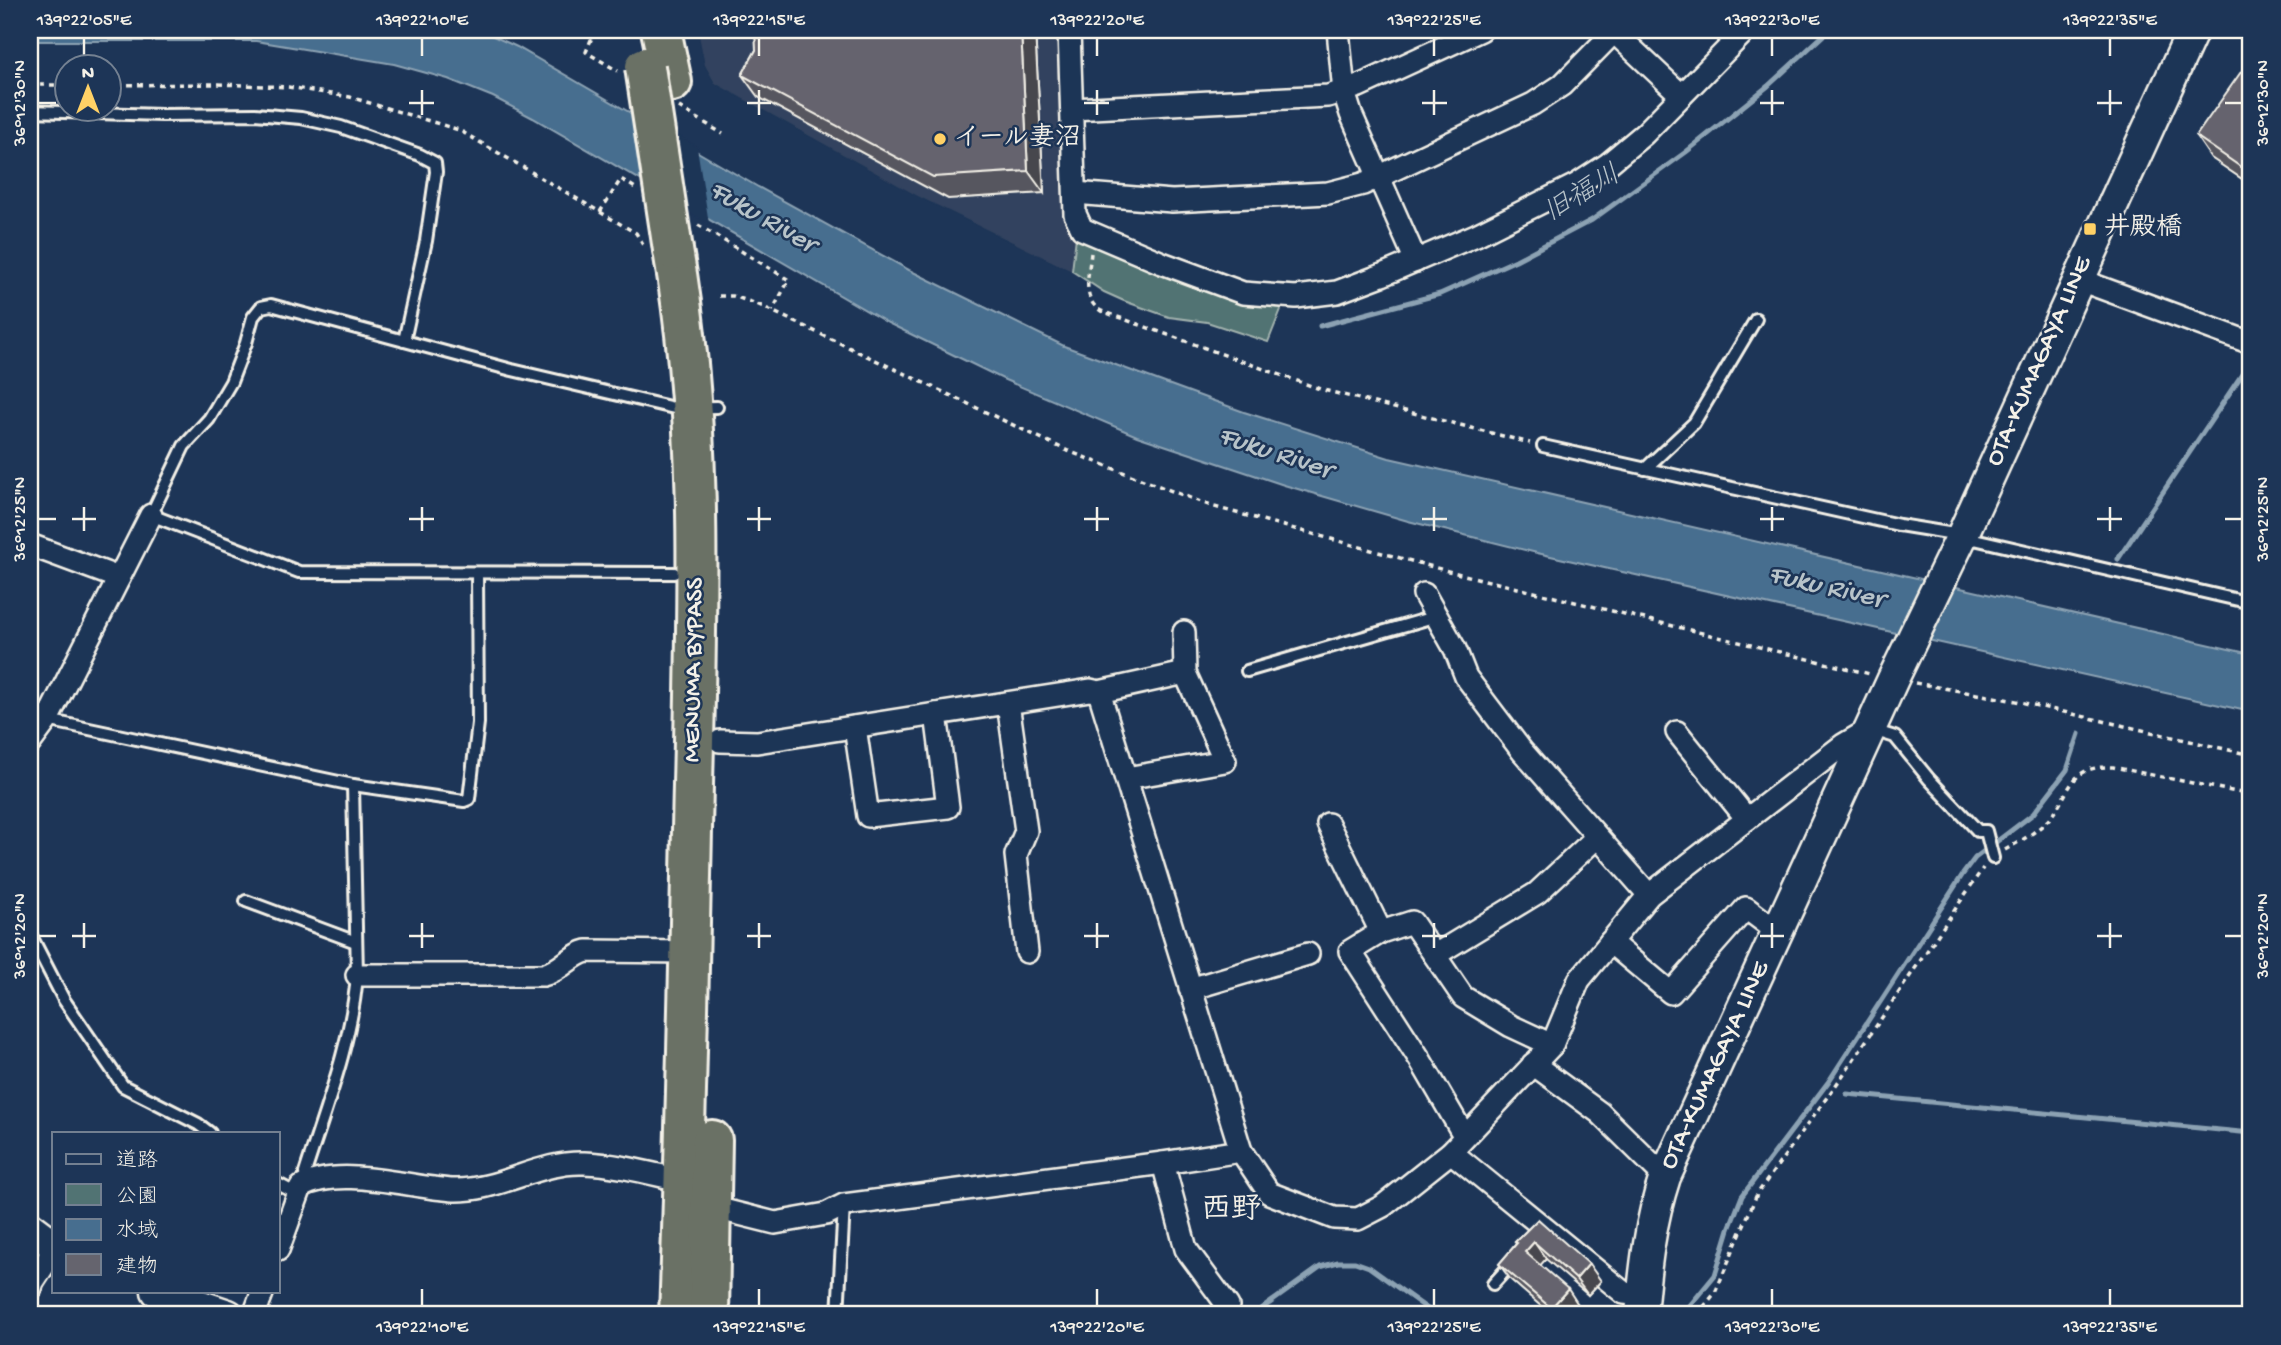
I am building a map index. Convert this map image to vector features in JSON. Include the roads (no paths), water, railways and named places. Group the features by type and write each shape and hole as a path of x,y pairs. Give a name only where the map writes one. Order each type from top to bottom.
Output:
{"highway":[{"name":"MENUMA BYPASS","path":"637,30 658,74"},
{"name":"MENUMA BYPASS","path":"661,30 658,74 688,244 709,330 696,533 690,952 695,990 698,1194 709,1315"},
{"name":"MENUMA BYPASS","path":"679,1315 698,1194 720,741 722,528 704,408"}],"main road":[{"name":"OTA-KUMAGAYA LINE","path":"1642,1305 1648,1239 1665,1177 1870,729 1890,677 1960,539 2193,30"},
{"path":"30,1227 52,1245"},
{"path":"161,1292 228,1315"}],"street":[{"path":"1069,30 1075,214 1082,229 1243,293 1278,297 1315,296 1337,292 1476,235 1576,185 1617,157 1644,134 1746,30"},
{"path":"1338,30 1344,92 1416,261"},
{"path":"1072,109 1328,96 1344,92 1481,30"},
{"path":"1075,194 1171,201 1328,193 1363,184 1533,104 1562,85 1614,30 1681,95"},
{"path":"2077,279 2251,343"},
{"path":"30,743 47,720 151,515"},
{"path":"30,545 118,578"},
{"path":"1424,594 1466,677 1522,751 1649,895"},
{"path":"1126,778 1224,761 1185,673 1184,632"},
{"path":"720,741 757,742 1090,690 1099,692 1185,673"},
{"path":"1099,692 1241,1151 1269,1193 1334,1218 1358,1219 1384,1206 1458,1145 1552,1045 1579,980 1649,895 1843,745 1870,729"},
{"path":"1008,703 1026,831 1016,855 1027,952"},
{"path":"855,727 868,816 948,807 936,714"},
{"path":"1677,732 1747,820"},
{"path":"1328,824 1381,932"},
{"path":"1435,955 1537,893 1597,837"},
{"path":"1610,942 1671,993 1746,908 1778,932"},
{"path":"1552,1045 1511,1026 1463,997 1412,922 1381,932 1350,951 1419,1058 1458,1145 1540,1232 1642,1305"},
{"path":"356,975 543,975 553,973 577,953 587,950 690,952"},
{"path":"1190,989 1308,954"},
{"path":"1533,1065 1600,1113 1665,1177"},
{"path":"280,1245 303,1190 330,1179 361,1179 434,1188 474,1189 568,1163 602,1164 698,1194 775,1223 826,1214 844,1205 1241,1151"},
{"path":"1163,1163 1186,1249 1227,1312"},
{"path":"30,1292 52,1250"},
{"path":"254,1315 263,1292"}],"lane":[{"path":"30,111 162,115 255,114 301,118 341,127 420,155 435,163 436,173 426,242 404,341"},
{"path":"674,573 299,572 151,515 184,446 209,419 231,382 253,317 261,307 271,305 674,408 704,408"},
{"path":"1644,469 1694,423 1756,319"},
{"path":"1543,446 2251,603"},
{"path":"47,720 353,785 464,801 469,799 478,723 477,573"},
{"path":"1247,671 1437,616"},
{"path":"1870,729 1895,737 1929,779 1978,831 1986,831 1993,858"},
{"path":"280,1184 303,1190 305,1173 333,1085 355,1002 353,785"},
{"path":"246,901 356,942"},
{"path":"30,934 64,1000 123,1086 208,1132"},
{"path":"838,1315 844,1205"},
{"path":"1493,1284 1519,1256"}],"water":[{"name":"Fuku River","path":"30,30 480,30 517,47 758,187 909,270 1064,346 1244,412 1389,458 2251,654 2251,712 1537,553 1408,521 1284,485 1137,436 1005,380 888,323 533,118 493,97 448,79 394,64 256,41 30,41"}],"waterway":[{"name":"旧福川","path":"1320,326 1440,294 1516,260 1592,220 1686,152 1768,86 1829,30"},
{"path":"2118,559 2251,361"},
{"path":"1682,1315 1715,1275 1742,1196 1829,1081 1975,858 2033,814 2067,770 2079,734"},
{"path":"1847,1094 2251,1133"},
{"path":"1253,1315 1320,1267 1338,1262 1355,1262 1369,1267 1436,1315"}],"place":[{"name":"イール妻沼","path":"940,139"},
{"name":"井殿橋","path":"2090,229"}],"district":[{"name":"西野","path":"1231,1211"}]}
